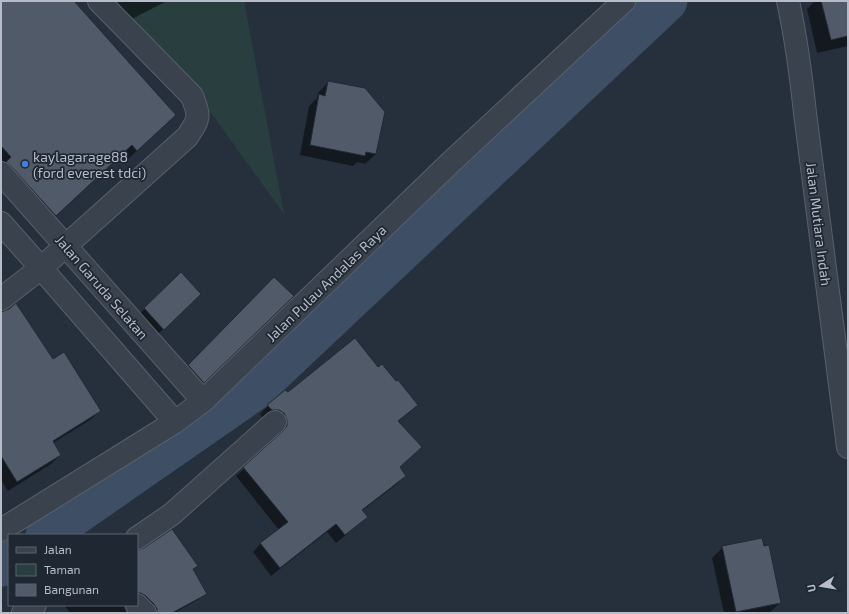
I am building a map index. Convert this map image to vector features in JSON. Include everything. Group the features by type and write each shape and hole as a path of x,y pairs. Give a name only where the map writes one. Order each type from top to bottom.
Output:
{"street":[{"path":"1,299 41,268 66,246 187,136 198,121 198,112 192,96 99,1"},
{"name":"Jalan Pulau Andalas Raya","path":"1,530 175,422 203,401 450,163 624,1"},
{"name":"Jalan Mutiara Indah","path":"788,1 800,66 848,447"},
{"name":"Jalan Garuda Selatan","path":"1,173 203,401"},
{"path":"1,223 175,422"},
{"path":"138,537 172,514 275,422"},
{"path":"23,613 34,606"}],"green space":[{"path":"108,1 244,1 284,214 211,113"}],"building":[{"path":"1,1 74,1 176,115 137,151 132,145 56,216 6,162 11,157 1,146"},
{"path":"821,1 848,1 848,36 831,40"},
{"path":"328,81 365,88 385,112 376,154 366,152 365,156 310,145 319,94 325,96"},
{"path":"181,272 201,294 164,330 144,308"},
{"path":"274,277 294,296 204,383 188,365"},
{"path":"16,303 53,359 64,352 101,411 53,441 61,455 17,482 1,456 1,312 9,309"},
{"path":"355,338 378,367 382,364 396,381 398,380 418,405 398,421 422,447 400,467 406,476 362,510 368,517 345,535 336,524 280,568 260,543 288,522 243,467 287,426 287,420 284,413 279,410 272,410 267,405 285,390 288,392"},
{"path":"172,529 198,566 193,569 207,594 172,613 157,613 157,609 154,604 146,596 138,593 138,550 144,548"},
{"path":"762,538 764,546 769,545 781,603 736,612 722,546"}],"waterway":[{"path":"47,534 253,391 667,1"},
{"path":"1,566 8,562"}],"place":[{"name":"kaylagarage88 (ford everest tdci)","path":"25,164"}]}
